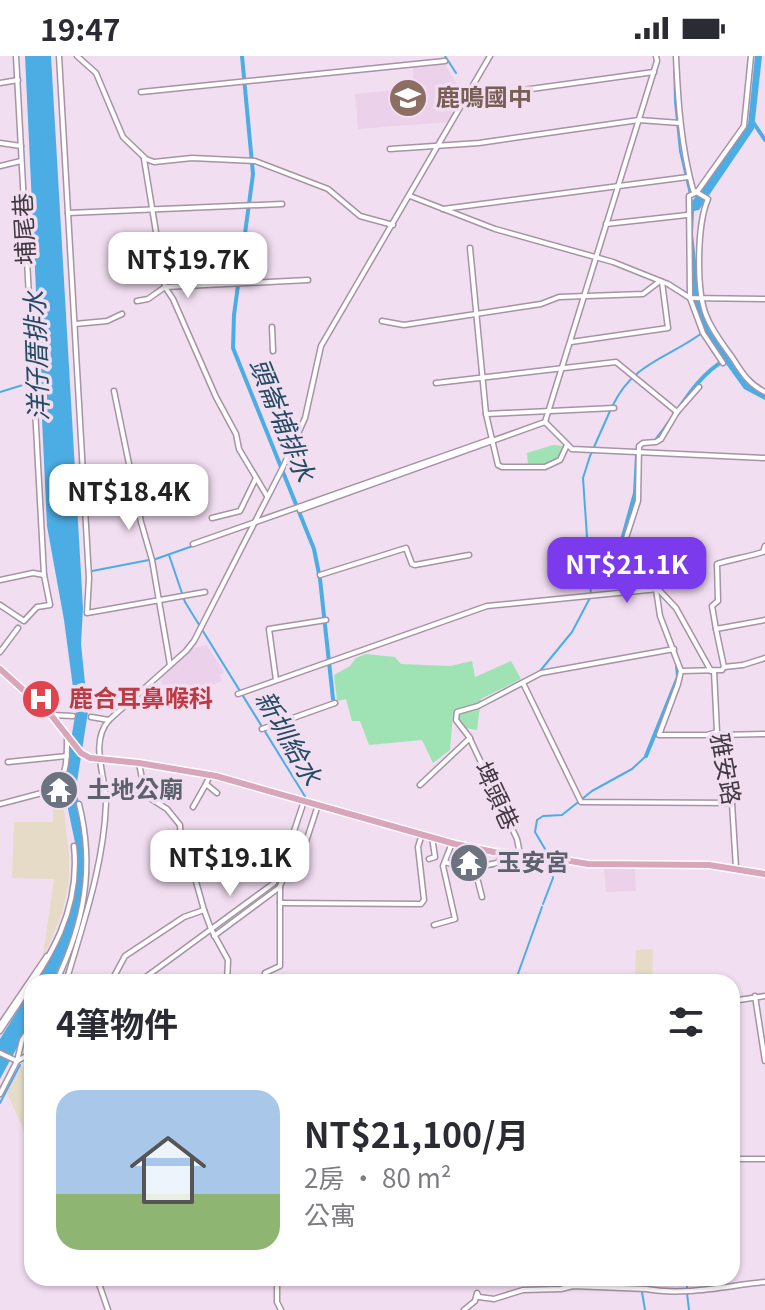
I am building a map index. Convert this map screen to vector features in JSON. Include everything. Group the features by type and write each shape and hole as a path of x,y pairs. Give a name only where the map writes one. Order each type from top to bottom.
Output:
{"main road":[{"path":"0,669 51,715 84,755 100,760 210,775 452,843 499,853 588,864 668,864 736,868 765,874"}],"street":[{"name":"埔尾巷","path":"0,605 24,621 37,607 50,605 44,575 16,56"},
{"path":"59,56 89,578 87,613 205,592"},
{"path":"77,56 96,73 123,137 144,157 154,162 192,158 253,161 328,189 360,216 393,225"},
{"path":"68,974 100,859 105,794 100,760 101,732 109,720 189,649 200,631 305,418 321,346 490,56"},
{"path":"545,422 654,72 656,56"},
{"path":"676,56 678,123 693,190 688,215 690,298 703,333 723,363"},
{"path":"693,193 744,126 751,56"},
{"path":"141,92 445,61"},
{"path":"468,94 480,96 654,72"},
{"path":"0,83 18,80"},
{"path":"390,149 490,141 639,120 678,123"},
{"path":"0,143 21,146"},
{"path":"144,157 165,287 236,434 239,449 268,497"},
{"path":"0,166 22,161"},
{"path":"441,209 688,177"},
{"path":"693,193 708,199 700,244 702,300 713,331 748,381 765,392"},
{"path":"410,196 560,249 596,257 661,281 690,298 765,299"},
{"path":"68,213 282,204"},
{"path":"606,224 688,215"},
{"path":"470,248 486,414 498,465 545,467 560,460 567,445"},
{"path":"137,301 148,299 165,287 308,280"},
{"path":"382,321 404,325 541,304 559,297 645,294 661,281"},
{"path":"571,342 668,328 661,281"},
{"path":"75,324 107,321 122,314"},
{"path":"272,327 273,351"},
{"path":"436,383 616,362 676,411"},
{"path":"699,387 676,411 661,439 642,443 636,452 638,501 625,541 647,564 658,589 660,616 681,671 659,735 765,734"},
{"path":"114,391 145,542 152,560 170,665"},
{"path":"486,414 612,408"},
{"path":"193,544 545,422"},
{"path":"545,422 572,449 762,458"},
{"path":"300,510 492,440"},
{"path":"212,518 240,511 256,477"},
{"path":"724,667 712,606 718,601 717,564 763,552 765,546"},
{"path":"320,575 406,548 415,565 469,555"},
{"path":"0,580 36,572 44,575"},
{"path":"241,693 487,606 658,589"},
{"name":"雅安路","path":"658,589 676,608 713,671 721,768 732,803 736,868"},
{"path":"276,680 269,629 325,620"},
{"path":"716,629 765,620"},
{"path":"0,652 18,628"},
{"path":"672,649 541,673 523,683 581,802 732,803"},
{"path":"681,671 713,671 765,658"},
{"name":"埤頭巷","path":"520,854 517,839 470,738 455,714 523,683"},
{"path":"262,729 335,703"},
{"path":"51,715 73,716"},
{"path":"91,717 109,720"},
{"path":"0,804 53,790 62,780 69,738"},
{"path":"420,785 470,738"},
{"path":"8,762 67,756"},
{"path":"139,763 145,795"},
{"path":"193,807 210,775"},
{"path":"206,784 217,793"},
{"path":"105,794 145,795 167,809 180,825 181,844 189,853 189,867 204,910 228,960 227,974"},
{"path":"212,932 277,879 304,801"},
{"path":"60,974 85,889 87,840 79,804"},
{"path":"298,866 318,805"},
{"path":"280,903 421,904 424,900 418,847 422,834"},
{"path":"429,859 435,857 432,837"},
{"path":"434,925 455,919 450,905 445,862 452,843"},
{"path":"37,974 57,944 67,916 75,885 74,846"},
{"path":"445,862 454,866 501,862 499,853"},
{"path":"264,974 280,966 280,886 289,865"},
{"path":"474,866 482,897"},
{"path":"151,974 280,886"},
{"path":"115,974 125,956 184,917 204,910"},
{"path":"35,974 49,954 54,939"},
{"path":"0,1025 24,990"},
{"path":"0,1031 24,994"},
{"path":"755,996 765,1061"},
{"path":"740,999 765,996"},
{"path":"0,1094 17,1061 24,1037"},
{"path":"0,1053 17,1061"},
{"path":"17,1061 24,1057"},
{"path":"740,1159 765,1159"},
{"path":"464,1310 475,1301 477,1293 479,1297 494,1299 523,1290 573,1286 657,1292 716,1290 765,1282"},
{"path":"100,1286 108,1310"},
{"path":"277,1286 277,1302 281,1310"}],"shaded area":[{"name":"鹿鳴國中","path":"445,65 460,89 460,103 449,122 358,129 355,94 414,88 413,68"},
{"path":"207,645 224,672 220,675 222,681 201,690 198,685 165,692 160,677 193,648"},
{"path":"53,795 62,795 69,881 63,910 42,962 54,879 12,878 14,822 53,822"},
{"path":"604,868 635,868 636,891 606,892"},
{"path":"653,949 652,974 635,974 636,950"},
{"path":"21,1066 24,1067 24,1134 22,1126 7,1093"}],"green space":[{"path":"553,445 563,446 558,461 528,466 527,453"},
{"path":"366,654 395,657 401,664 450,666 472,661 475,677 511,661 521,679 481,699 477,730 465,728 458,714 453,714 450,750 433,763 422,740 369,745 360,721 352,721 346,699 337,701 334,675"}],"water":[{"path":"25,56 51,56 83,608 81,644 88,712 76,788 85,834 85,889 68,948 56,974 40,974 57,944 68,916 77,852 65,776 76,710 47,526"},
{"path":"755,56 762,56 754,129 699,210 694,211 693,234 701,308 710,331 744,380 765,395 765,400 744,389 716,350 694,309 691,291 691,203 748,124"},
{"path":"24,1000 24,1035 0,1079 0,1039"}],"waterway":[{"name":"頭崙埔排水","path":"242,56 253,174 234,315 233,348 314,549 333,699"},
{"path":"445,56 456,73"},
{"path":"674,56 680,151 692,203"},
{"path":"753,122 765,140"},
{"path":"613,405 621,391 641,370 702,333"},
{"path":"656,440 695,386 725,360"},
{"name":"洋仔厝排水","path":"0,392 26,384 42,384"},
{"path":"540,671 572,632 591,596 583,478 610,411"},
{"path":"637,454 635,493 622,540 655,584"},
{"path":"153,560 238,530"},
{"name":"新圳給水","path":"169,555 185,602 306,798"},
{"path":"92,571 149,560"},
{"path":"646,756 678,677 677,665"},
{"path":"548,854 535,832 537,820 543,816 562,815 592,791 632,769 646,756"},
{"name":"新圳給水","path":"291,847 305,804"},
{"path":"543,904 553,878 551,860"},
{"name":"新圳給水","path":"154,974 276,884 280,876"},
{"path":"518,974 542,907"},
{"path":"0,1103 20,1065"},
{"path":"644,1286 645,1310"},
{"path":"687,1293 689,1310"}],"place":[{"name":"鹿鳴國中","path":"408,98"},
{"name":"鹿合耳鼻喉科","path":"41,699"},
{"name":"土地公廟","path":"59,790"},
{"name":"玉安宮","path":"469,863"}]}
